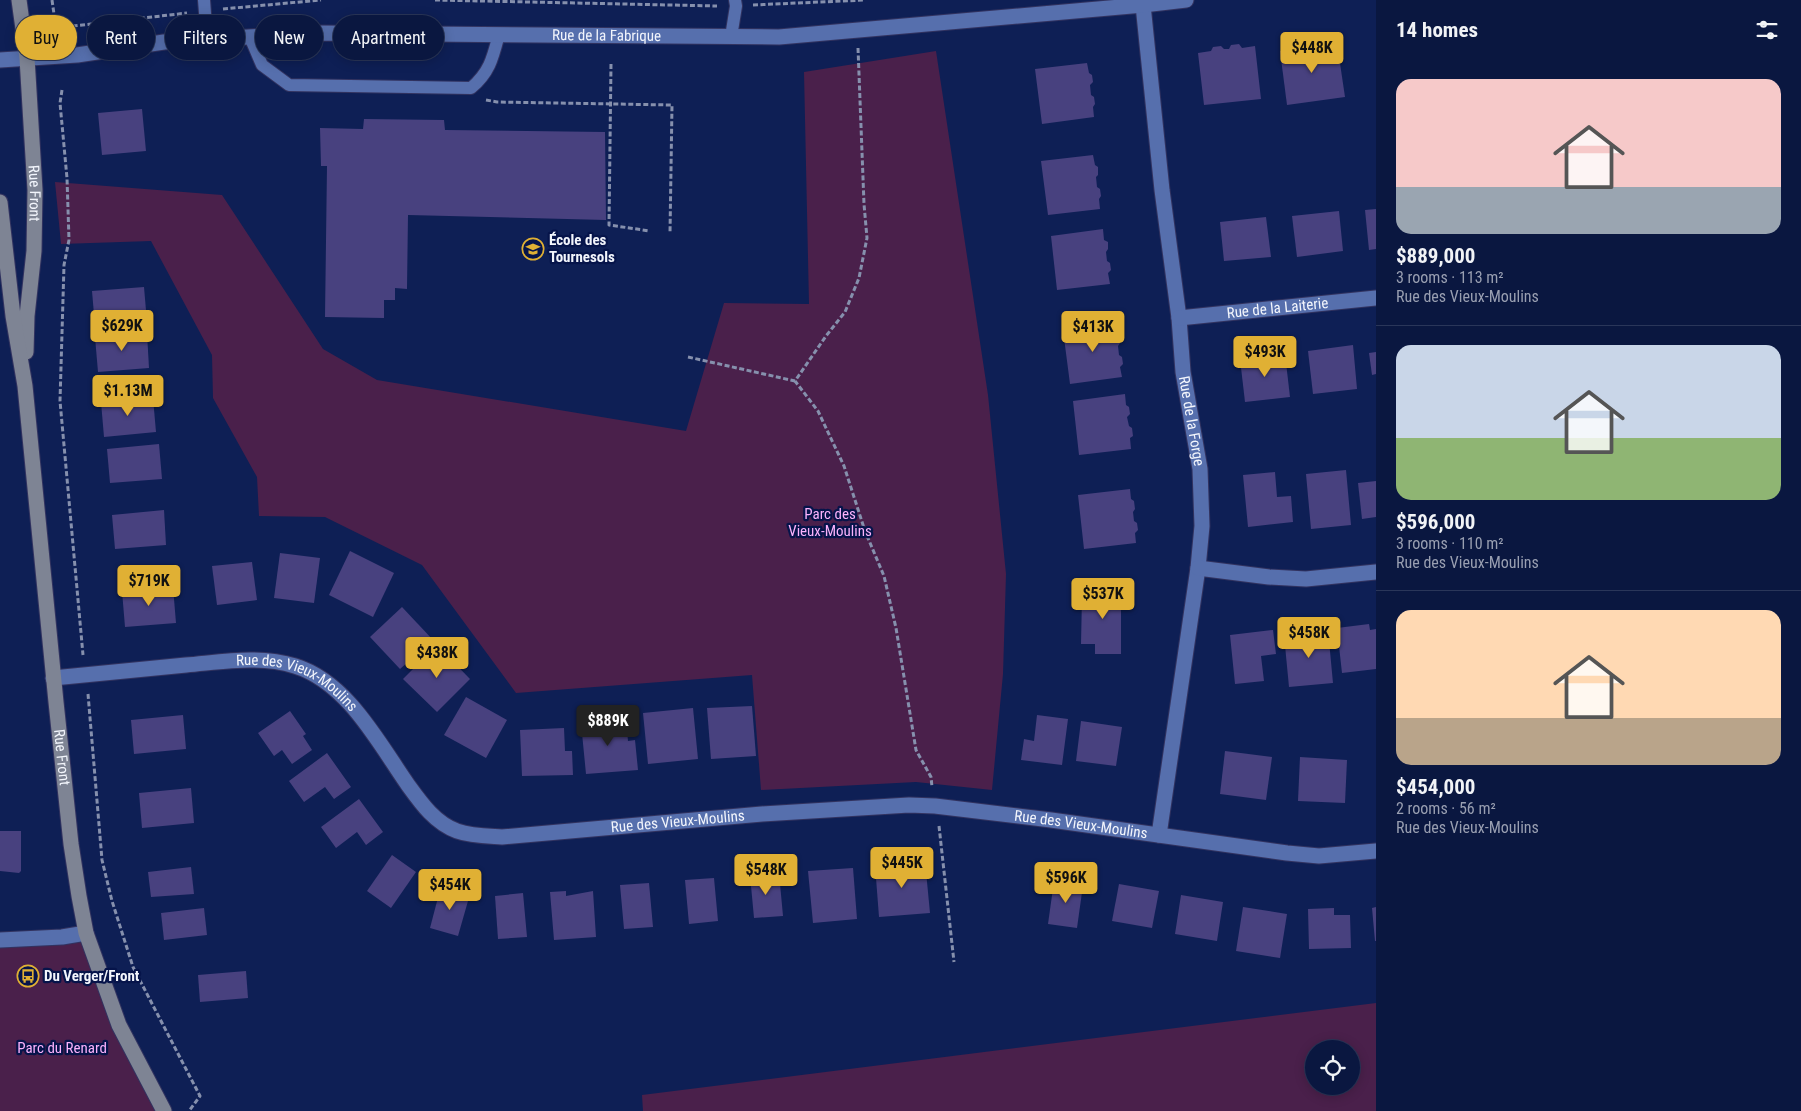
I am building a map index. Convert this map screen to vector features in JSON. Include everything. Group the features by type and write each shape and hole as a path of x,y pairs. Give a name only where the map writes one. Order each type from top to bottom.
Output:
{"street":[{"name":"Rue Front","path":"20,0 22,15"},
{"name":"Rue de la Fabrique","path":"245,37 316,33 779,37 1186,0"},
{"name":"Rue de la Forge","path":"1142,3 1162,190 1179,318 1183,372 1200,469 1202,526 1198,568 1159,835"},
{"name":"Rue de la Fabrique","path":"77,54 165,42"},
{"name":"Rue de la Fabrique","path":"0,60 15,59"},
{"name":"Rue Front","path":"25,386 27,316 34,251 35,190 27,60"},
{"name":"Rue Front","path":"0,202 13,316 25,386 71,844 86,933 119,1025 164,1111"},
{"name":"Rue de la Laiterie","path":"1179,318 1376,298"},
{"path":"1198,568 1269,577 1306,579 1376,572"},
{"name":"Rue des Vieux-Moulins","path":"53,678 256,659 294,666 317,675 334,687 352,705 419,800 435,818 456,831 475,835 502,837 753,815 880,806 935,806 1287,853 1319,856 1376,851"},
{"path":"0,940 62,938 86,933"}],"lane":[{"path":"731,37 736,3"},
{"path":"250,37 262,65 289,85 472,88 483,78 491,62 499,34"}],"path":[{"path":"52,0 56,28 204,5 321,0"},
{"path":"435,0 736,3 866,0"},
{"path":"795,381 845,312 859,278 867,238 857,31"},
{"path":"611,64 609,225 650,231"},
{"path":"472,88 480,99 497,102 672,105 670,233"},
{"path":"62,90 60,103 67,178 69,240 64,265 60,401 102,860 112,901 133,967 200,1096 188,1111"},
{"path":"688,357 795,381 818,411 844,466 865,531 884,576 896,628 916,750 931,777 954,962"}],"green space":[{"name":"Parc des Vieux-Moulins","path":"936,51 988,395 1006,574 1003,674 992,790 916,782 761,790 752,675 516,693 422,565 325,517 259,516 257,477 213,398 212,355 151,241 61,244 55,182 222,195 323,349 377,380 686,431 724,303 809,304 804,72"},
{"name":"Parc du Renard","path":"86,933 164,1111 0,1111 0,940"},
{"path":"1376,1003 1376,1111 643,1111 642,1095"}],"building":[{"path":"1337,43 1345,97 1287,105 1280,51"},
{"path":"1239,44 1242,48 1255,46 1261,99 1204,105 1198,53 1211,51 1213,47 1221,46 1224,49 1229,49 1231,45"},
{"path":"1087,63 1093,82 1090,85 1091,95 1094,97 1095,104 1093,107 1094,117 1042,124 1035,69"},
{"path":"142,109 146,151 102,155 98,113"},
{"path":"364,119 444,120 445,130 605,132 606,220 408,215 407,289 395,288 395,300 384,300 384,318 325,317 327,166 321,166 320,128 363,129"},
{"path":"1093,155 1095,165 1098,167 1098,175 1096,177 1097,187 1100,189 1101,196 1099,199 1100,209 1048,215 1041,161"},
{"path":"1376,209 1376,249 1369,250 1365,210"},
{"path":"1339,211 1343,251 1297,257 1292,216"},
{"path":"1266,217 1271,257 1224,261 1220,222"},
{"path":"1103,229 1104,240 1108,242 1106,252 1111,270 1108,273 1110,284 1057,290 1051,236"},
{"path":"144,287 147,322 95,326 92,291"},
{"path":"1115,323 1116,334 1120,336 1118,346 1123,364 1120,367 1122,377 1070,384 1063,330"},
{"path":"147,333 149,368 98,372 95,337"},
{"path":"1353,345 1357,389 1313,394 1308,351"},
{"path":"1376,352 1376,374 1372,375 1369,353"},
{"path":"1285,354 1290,397 1245,402 1240,359"},
{"path":"1125,394 1126,405 1129,407 1130,414 1127,417 1133,436 1130,438 1131,449 1079,455 1073,401"},
{"path":"153,398 156,432 104,437 101,402"},
{"path":"159,444 162,479 110,483 107,449"},
{"path":"1346,470 1351,525 1311,529 1306,474"},
{"path":"1275,472 1277,497 1291,496 1293,522 1248,527 1243,475"},
{"path":"1376,481 1376,517 1362,519 1358,483"},
{"path":"1130,489 1135,509 1133,512 1134,521 1137,523 1138,530 1135,533 1136,543 1084,549 1078,495"},
{"path":"164,510 166,545 115,549 112,515"},
{"path":"350,551 394,573 373,617 329,595"},
{"path":"280,553 320,558 314,603 274,598"},
{"path":"252,562 257,600 217,605 212,566"},
{"path":"1095,586 1121,586 1121,654 1095,654 1095,644 1081,644 1082,596 1095,596"},
{"path":"173,587 176,623 125,627 122,591"},
{"path":"402,607 433,640 400,669 370,637"},
{"path":"1369,624 1370,630 1376,629 1376,669 1342,673 1337,628"},
{"path":"1273,630 1276,654 1261,656 1264,681 1235,684 1230,635"},
{"path":"1328,630 1333,683 1289,687 1284,635"},
{"path":"437,645 470,679 437,712 403,679"},
{"path":"466,697 507,720 486,758 444,735"},
{"path":"752,706 756,756 711,759 707,708"},
{"path":"693,708 698,759 648,764 643,713"},
{"path":"290,711 306,734 303,736 312,750 292,764 282,750 274,756 258,733"},
{"path":"183,715 186,749 134,754 131,720"},
{"path":"1037,715 1068,719 1062,765 1021,760 1024,739 1034,741"},
{"path":"626,719 628,741 635,740 638,770 586,774 581,723"},
{"path":"1081,721 1122,727 1116,766 1076,761"},
{"path":"564,728 565,751 572,751 573,775 522,776 520,730"},
{"path":"1225,751 1272,757 1266,800 1220,794"},
{"path":"327,753 351,787 334,799 325,787 304,802 289,781"},
{"path":"1300,757 1347,760 1345,803 1298,801"},
{"path":"191,788 194,823 142,828 139,793"},
{"path":"359,799 383,832 366,845 357,832 336,848 321,827"},
{"path":"0,831 21,831 21,871 19,873 0,871"},
{"path":"392,855 416,872 391,908 367,891"},
{"path":"925,861 930,913 879,917 875,865"},
{"path":"191,867 194,894 151,897 148,872"},
{"path":"853,868 857,919 813,923 808,871"},
{"path":"779,873 783,916 754,918 750,875"},
{"path":"714,878 718,921 689,924 685,880"},
{"path":"1054,881 1083,885 1077,928 1048,924"},
{"path":"649,883 653,927 624,929 620,885"},
{"path":"1119,884 1159,891 1152,928 1112,921"},
{"path":"441,886 470,894 458,936 430,928"},
{"path":"566,891 566,896 593,891 596,937 554,940 550,892"},
{"path":"523,893 527,937 498,939 495,896"},
{"path":"1181,895 1223,902 1217,941 1175,934"},
{"path":"1243,907 1287,914 1280,958 1236,951"},
{"path":"1376,907 1376,941 1375,941 1372,908"},
{"path":"204,908 207,935 164,940 161,913"},
{"path":"1334,908 1334,915 1350,915 1351,948 1309,949 1308,909"},
{"path":"246,971 248,998 200,1002 198,975"}],"place":[{"name":"École des Tournesols","path":"533,249"},
{"name":"Du Verger/Front","path":"28,976"}]}
